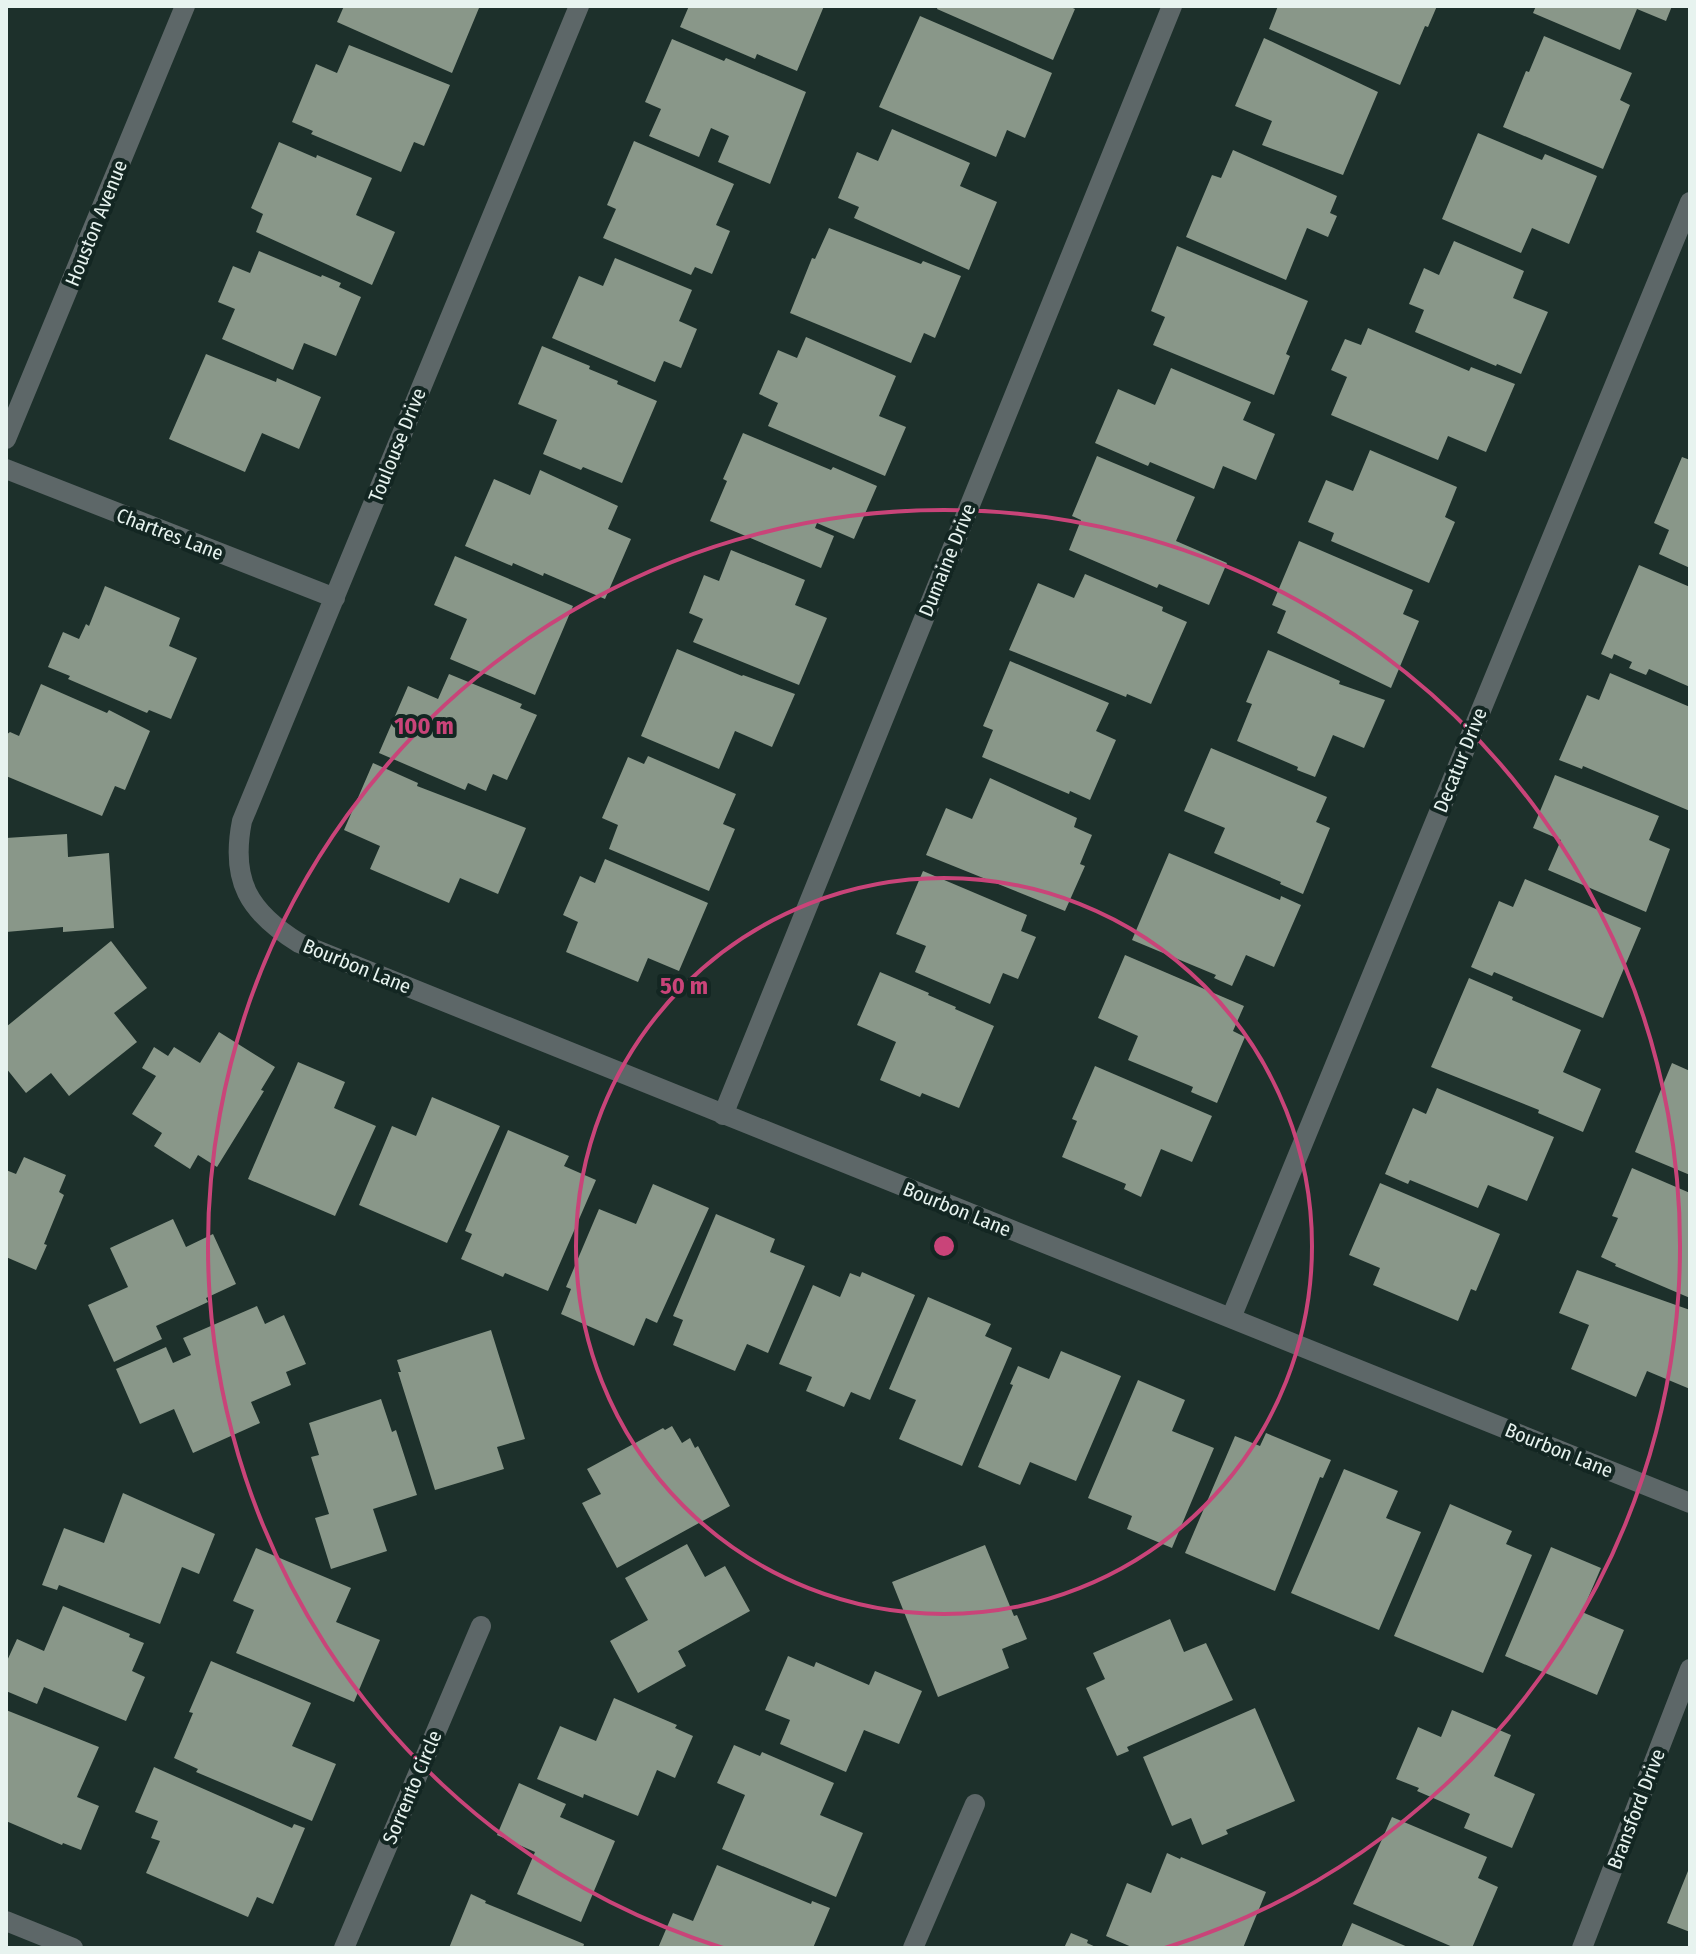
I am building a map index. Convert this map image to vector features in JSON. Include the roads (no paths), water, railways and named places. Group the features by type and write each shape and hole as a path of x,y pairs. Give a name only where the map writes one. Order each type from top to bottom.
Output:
{"street":[{"name":"Houston Avenue","path":"6,439 185,6"},
{"name":"Toulouse Drive","path":"244,888 237,854 242,821 579,6"},
{"name":"Dumaine Drive","path":"723,1115 1172,6"},
{"name":"Decatur Drive","path":"1231,1318 1690,202"},
{"name":"Chartres Lane","path":"6,469 335,598"},
{"name":"Bourbon Lane","path":"244,888 257,911 274,928 299,943 1690,1503"},
{"name":"Sorrento Circle","path":"344,1948 481,1626"},
{"name":"Bransford Drive","path":"1582,1948 1690,1669"},
{"path":"913,1948 975,1804"},
{"path":"6,1921 73,1948"}]}
